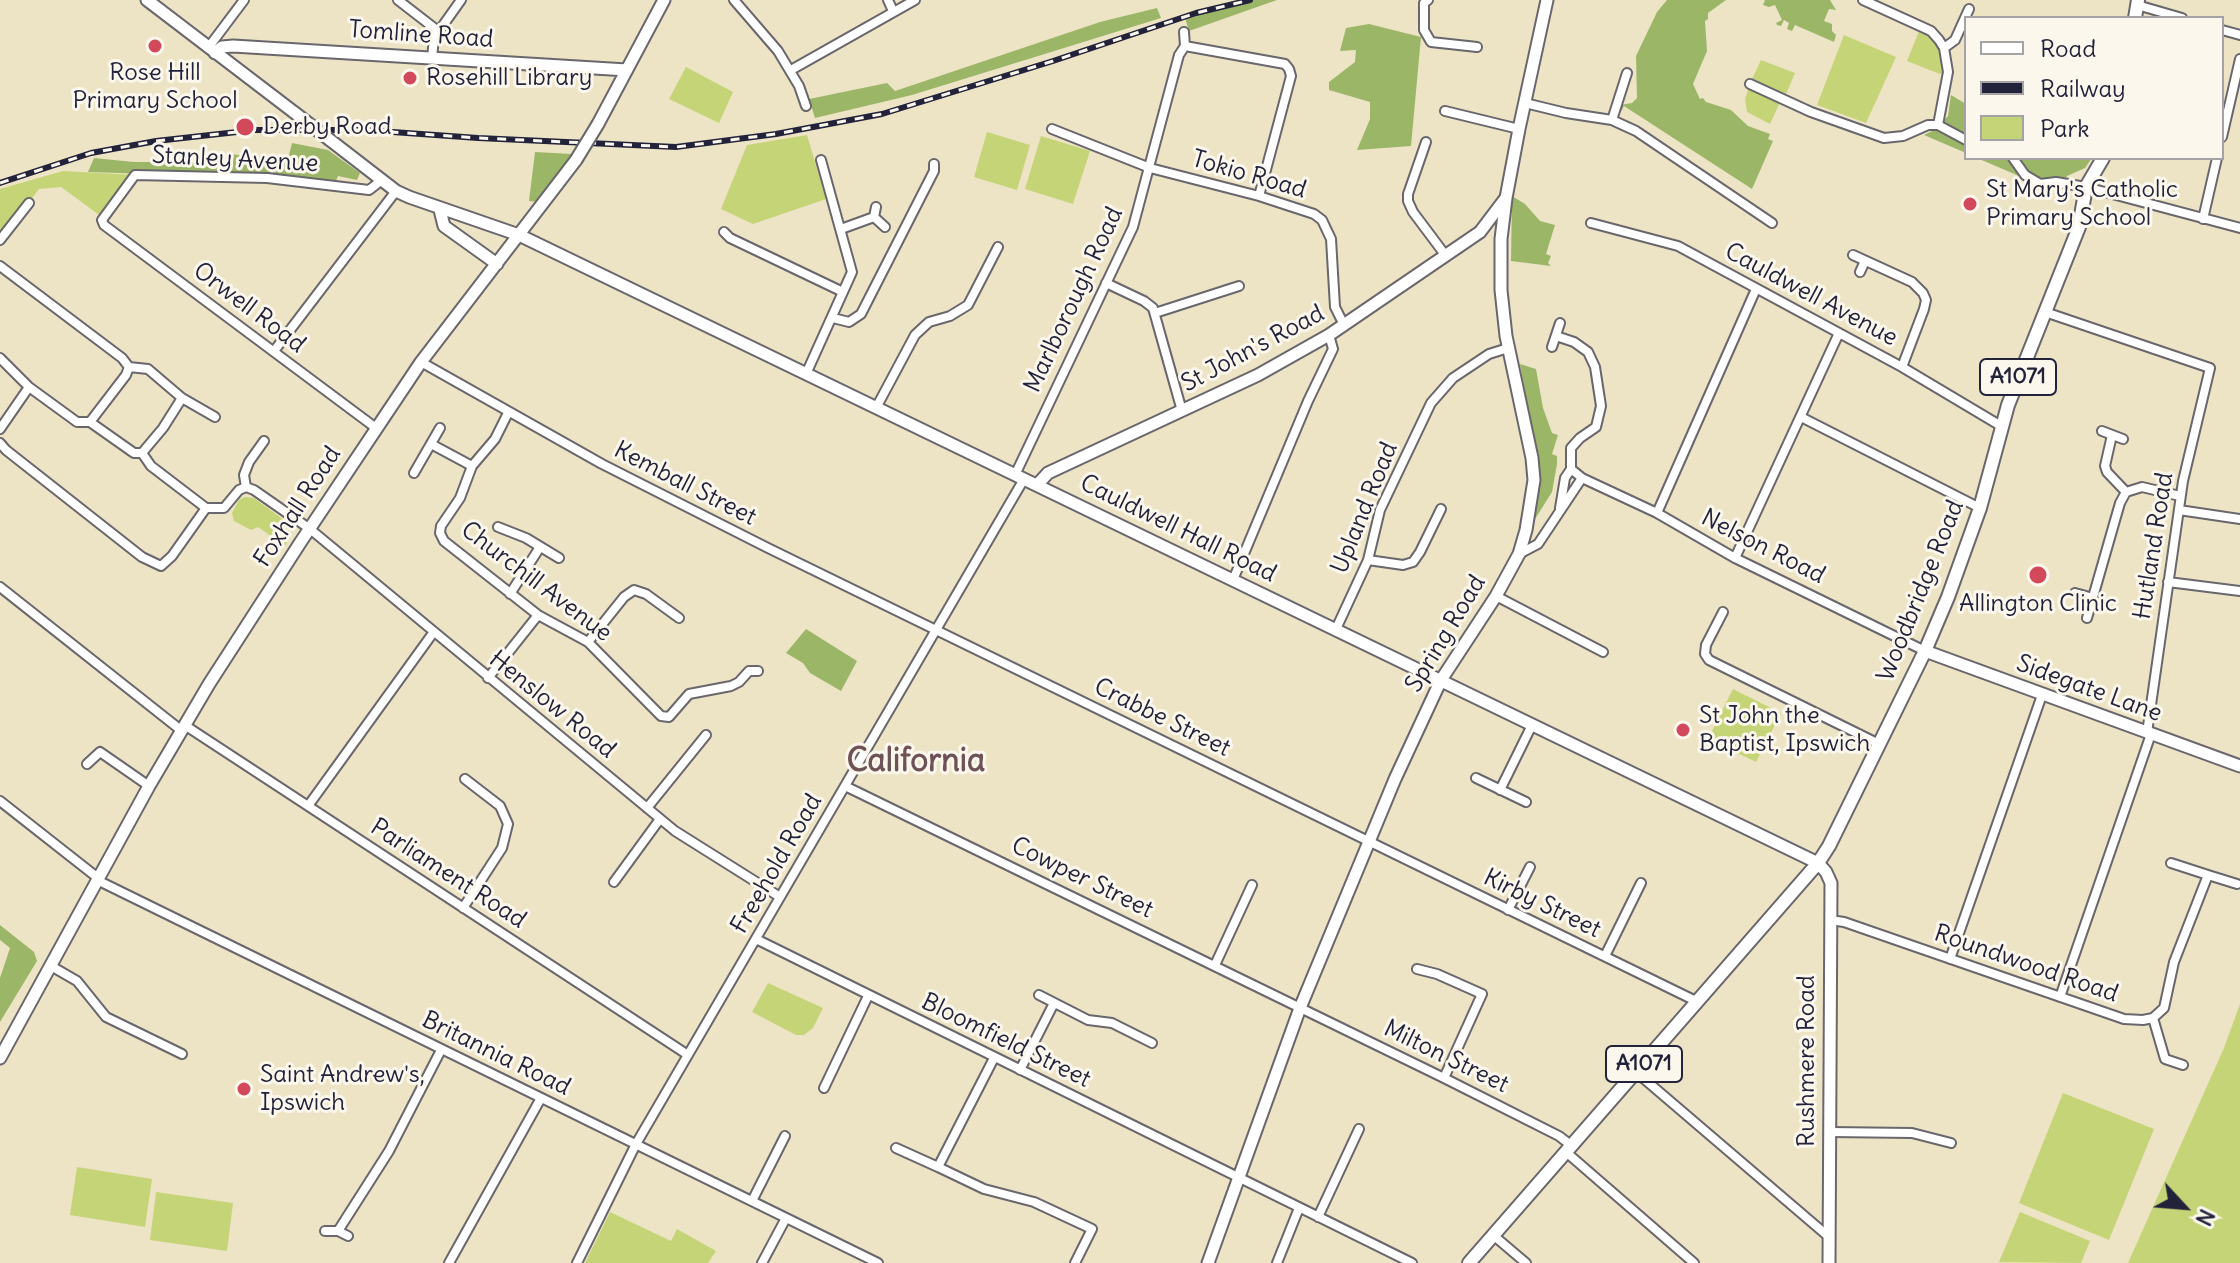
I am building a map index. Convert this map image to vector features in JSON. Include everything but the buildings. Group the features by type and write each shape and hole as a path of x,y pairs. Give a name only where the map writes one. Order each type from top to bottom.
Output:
{"main road":[{"name":"A1071","path":"2086,187 2102,160"},
{"name":"Woodbridge Road","path":"1469,1263 1818,863 1925,651 1958,572 1980,508 2001,426 2079,227 2086,187"}],"street":[{"path":"147,0 396,191 440,210 519,235"},
{"path":"212,51 244,0"},
{"path":"398,0 438,31"},
{"path":"432,58 432,44 438,31 461,0"},
{"path":"734,0 766,34 791,70 806,106"},
{"path":"888,0 893,11"},
{"path":"791,70 915,0"},
{"path":"1428,0 1424,3 1424,30 1431,42 1477,47"},
{"name":"Spring Road","path":"1208,1263 1300,1008 1368,842 1441,680 1496,596 1519,554 1526,530 1534,480 1508,348 1501,290 1501,239 1519,129 1547,0"},
{"path":"1863,0 1931,31 1944,48 1948,72 1938,125"},
{"name":"Foxhall Road","path":"0,1058 149,786 218,671 421,362 576,160 627,70 658,3"},
{"path":"2137,8 2173,16"},
{"path":"1966,16 1969,9"},
{"path":"1944,48 1955,40 1964,20"},
{"path":"1184,32 1185,46 1285,64 1289,69 1291,76 1259,196"},
{"name":"Tomline Road","path":"212,51 233,46 627,70"},
{"name":"Marlborough Road","path":"1020,477 1133,227 1179,55 1185,46"},
{"path":"2224,120 2240,59"},
{"path":"1612,120 1627,73"},
{"path":"1750,84 1811,112 1884,138 1903,136 1923,126 1938,125 1964,139"},
{"path":"1525,103 1612,120 1650,139 1772,223"},
{"path":"1445,111 1519,129"},
{"name":"Tokio Road","path":"1052,129 1150,168 1259,196 1314,214 1327,227 1335,307 1344,325"},
{"path":"1426,142 1408,201 1446,256"},
{"path":"806,374 833,318 852,266 821,160"},
{"path":"2014,160 2025,175 2040,184 2056,182 2086,187 2240,228"},
{"path":"2203,219 2217,160"},
{"path":"833,318 845,323 861,314 934,171 934,164"},
{"name":"Stanley Avenue","path":"102,217 135,175 267,178 369,190 382,180"},
{"path":"274,351 396,191"},
{"name":"St John's Road","path":"1037,485 1048,473 1269,369 1329,335 1480,232 1506,198"},
{"path":"0,240 29,203"},
{"path":"874,217 876,207"},
{"path":"440,210 444,226 497,264"},
{"name":"Orwell Road","path":"102,217 104,225 376,428"},
{"path":"841,229 874,217"},
{"path":"874,217 885,227"},
{"name":"Cauldwell Avenue","path":"1591,223 1678,246 1902,367 2001,426"},
{"path":"724,232 730,238 843,292"},
{"path":"1480,232 1501,239"},
{"name":"Cauldwell Hall Road","path":"519,235 1818,863"},
{"path":"876,408 919,329 929,322 958,313 968,305 998,247"},
{"path":"1853,255 1912,282 1919,287 1926,300 1902,367"},
{"path":"1860,272 1865,261"},
{"path":"0,266 122,358 129,367 148,369 182,398 215,417"},
{"path":"1106,283 1144,301 1155,313 1182,411"},
{"path":"1155,313 1239,286"},
{"path":"1657,513 1756,289"},
{"name":"Hutland Road","path":"2045,312 2210,368 2180,496 2149,734 2060,997"},
{"path":"1552,347 1560,323"},
{"path":"1735,558 1839,333"},
{"path":"1233,580 1333,349 1329,335"},
{"path":"1556,336 1578,344 1588,352 1595,367 1601,406 1596,427 1571,448 1571,469 1565,478 1560,509"},
{"name":"Upland Road","path":"1336,629 1368,560 1380,510 1436,396 1453,378 1474,363 1508,348"},
{"path":"0,358 29,387 77,422 90,422 134,453 142,453 182,398"},
{"name":"Kemball Street","path":"421,362 602,464 937,631"},
{"path":"90,422 129,367"},
{"path":"0,429 29,387"},
{"name":"Churchill Avenue","path":"508,413 495,439 472,466 460,498 441,526 444,541 538,615 588,642 661,716 669,717 689,694 731,686 745,675"},
{"path":"1801,417 1980,508"},
{"path":"414,473 440,428"},
{"path":"2102,431 2123,439"},
{"path":"2112,435 2105,466 2126,492"},
{"path":"142,453 151,466 206,508 224,508 239,490 246,487 244,475 249,462 264,441"},
{"path":"0,443 142,557 161,566 172,556 206,508"},
{"path":"431,444 472,466"},
{"name":"Nelson Road","path":"1571,469 1582,478 1657,513 1735,558 1925,651"},
{"name":"Freehold Road","path":"577,1263 636,1144 937,631 1020,477"},
{"path":"1519,554 1536,546 1582,478"},
{"name":"Henslow Road","path":"246,487 310,529 660,819 703,850 780,897"},
{"path":"2087,618 2120,503 2126,492 2142,487 2180,496"},
{"path":"1368,560 1403,565 1413,562 1441,509"},
{"path":"2179,510 2240,519"},
{"path":"498,527 559,558"},
{"path":"510,594 540,547"},
{"path":"2168,582 2240,591"},
{"name":"Parliament Road","path":"0,587 184,728 688,1055"},
{"path":"588,642 624,597 634,590 646,594 679,618"},
{"path":"2075,593 2093,598"},
{"path":"1496,596 1603,652"},
{"path":"1723,612 1706,645 1705,654 1709,660 1879,744"},
{"path":"488,678 538,615"},
{"name":"Crabbe Street","path":"937,631 1368,842"},
{"path":"308,806 433,633"},
{"name":"Sidegate Lane","path":"1925,651 2240,766"},
{"path":"744,663 745,675"},
{"path":"745,675 749,671 758,671"},
{"path":"1950,959 2042,695"},
{"path":"1500,790 1532,725"},
{"path":"647,808 706,735"},
{"path":"87,764 100,752 149,786"},
{"path":"1476,778 1526,802"},
{"path":"463,908 502,848 508,824 500,806 465,779"},
{"name":"Cowper Street","path":"845,786 1300,1008"},
{"name":"Britannia Road","path":"0,801 98,879 875,1262"},
{"path":"614,882 660,819"},
{"name":"Kirby Street","path":"1368,842 1698,1002"},
{"name":"Rushmere Road","path":"1818,863 1831,883 1829,1263"},
{"path":"2171,863 2237,884"},
{"path":"1508,910 1530,867"},
{"path":"2183,1065 2165,1059 2153,1018 2164,1008 2174,962 2208,875"},
{"path":"1605,956 1641,883"},
{"path":"1215,965 1252,885"},
{"name":"Roundwood Road","path":"1830,920 1844,922 2124,1019 2153,1018"},
{"name":"Bloomfield Street","path":"756,939 1412,1263"},
{"path":"51,966 77,981 106,1017 182,1054"},
{"path":"1417,969 1437,974 1482,994 1444,1078"},
{"path":"1039,995 1088,1020 1112,1023 1152,1043"},
{"path":"824,1088 868,996"},
{"path":"1020,1070 1054,1003"},
{"name":"Milton Street","path":"1300,1008 1559,1136 1569,1149 1694,1263"},
{"path":"338,1231 389,1151 441,1050"},
{"path":"938,1167 994,1058"},
{"path":"1636,1072 1829,1237"},
{"path":"449,1263 541,1098"},
{"path":"1318,1217 1359,1129"},
{"path":"1830,1132 1912,1133 1951,1143"},
{"path":"752,1201 785,1136"},
{"path":"896,1148 984,1189 1043,1205 1104,1235"},
{"path":"1277,1263 1299,1208"},
{"path":"762,1263 786,1218"},
{"path":"1075,1263 1092,1229"},
{"path":"325,1231 338,1231 348,1236"},
{"path":"1493,1235 1526,1263"}],"green space":[{"path":"1241,0 1277,0 1189,31 1185,18"},
{"path":"1667,0 1726,0 1708,13 1705,21 1707,51 1693,84 1700,99 1731,110 1748,126 1770,134 1768,139 1773,141 1752,189 1624,106 1620,113 1614,109 1614,106 1632,103 1637,98 1636,56 1657,12"},
{"path":"1765,0 1830,0 1836,10 1829,9 1824,21 1832,24 1836,35 1834,42 1795,25 1792,31 1787,29 1789,23 1784,20 1781,26 1777,25 1782,20 1775,5 1763,5"},
{"path":"1157,8 1161,18 912,95 815,118 809,99 887,83 895,91 1100,22"},
{"path":"1369,24 1421,37 1411,146 1357,150 1370,119 1370,102 1329,90 1329,82 1355,62 1356,50 1340,51 1346,28"},
{"path":"1921,26 1939,40 1948,72 1940,74 1907,61"},
{"path":"1844,35 1896,57 1866,123 1817,105"},
{"path":"1761,60 1795,73 1786,94 1752,79"},
{"path":"686,67 733,92 719,123 669,99"},
{"path":"1750,84 1782,98 1770,124 1747,112 1745,99"},
{"path":"1951,95 1964,103 1964,152 1924,135 1936,129 1948,116"},
{"path":"987,132 1030,145 1017,190 974,177"},
{"path":"807,135 826,199 753,224 721,209 747,145"},
{"path":"1041,136 1090,151 1073,204 1025,189"},
{"path":"292,143 328,150 360,173 357,180 338,176 334,186 267,178 88,172 94,158 134,162 226,162 227,154 264,157 287,163"},
{"path":"535,152 572,154 538,202 529,201"},
{"path":"1982,160 2091,160 2085,168 2067,176 2063,187 2047,188"},
{"path":"63,171 135,175 102,217 61,187 39,189 0,240 0,189"},
{"path":"1512,196 1525,204 1540,221 1555,225 1546,254 1551,256 1548,263 1551,266 1511,261"},
{"path":"1520,364 1536,369 1543,408 1552,433 1558,435 1552,454 1557,456 1557,464 1552,492 1530,527 1539,470"},
{"path":"254,498 288,523 291,536 285,546 258,527 251,530 234,521 232,513 239,500"},
{"path":"806,629 857,661 841,691 810,673 803,663 786,653"},
{"path":"1733,689 1781,713 1756,762 1708,739"},
{"path":"0,925 34,952 37,961 0,1022 0,978 10,948 0,940"},
{"path":"768,983 823,1008 813,1028 804,1035 796,1035 752,1012"},
{"path":"2240,1004 2240,1263 2128,1263 2224,1048"},
{"path":"2063,1093 2154,1129 2109,1240 2019,1203"},
{"path":"77,1167 152,1179 145,1227 70,1215"},
{"path":"156,1192 233,1203 227,1251 150,1240"},
{"path":"610,1212 671,1241 677,1229 716,1251 708,1263 585,1263"},
{"path":"2020,1212 2090,1241 2081,1263 1999,1262"}],"railway":[{"path":"0,183 91,153 156,141 255,130 364,130 676,147 776,134 882,114 1196,13 1250,0"}],"place":[{"name":"Rose Hill Primary School","path":"155,46"},
{"name":"Rosehill Library","path":"410,78"},
{"name":"Derby Road","path":"245,127"},
{"name":"St Mary's Catholic Primary School","path":"1970,204"},
{"name":"Allington Clinic","path":"2038,575"},
{"name":"St John the Baptist, Ipswich","path":"1683,730"},
{"name":"Saint Andrew's, Ipswich","path":"244,1089"}],"district":[{"name":"California","path":"916,762"}]}
